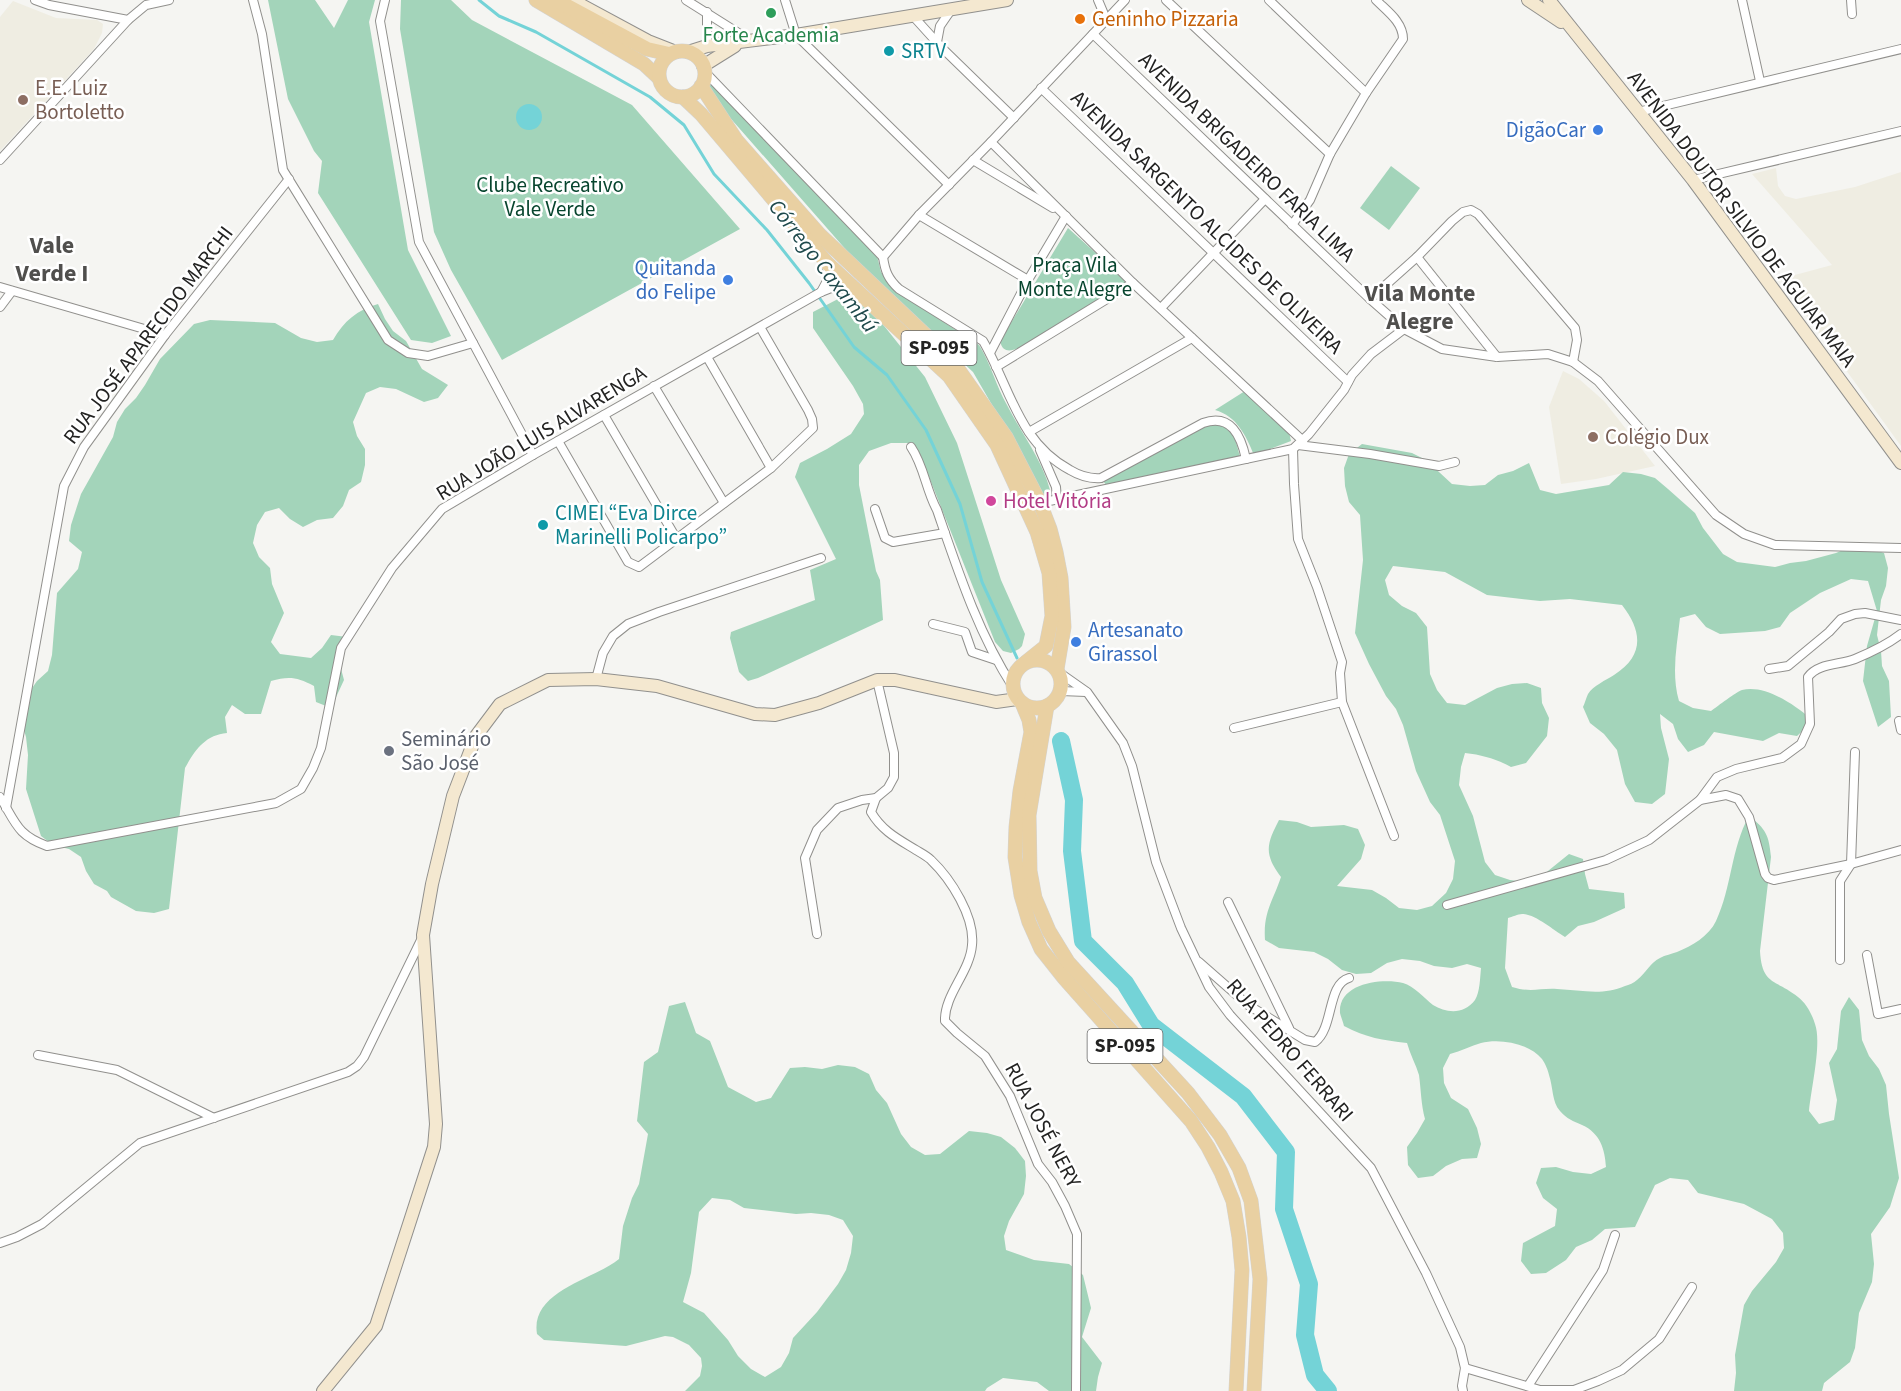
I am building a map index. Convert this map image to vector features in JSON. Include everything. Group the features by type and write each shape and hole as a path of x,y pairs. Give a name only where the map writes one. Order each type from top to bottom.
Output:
{"main road":[{"name":"SP-095","path":"536,0 644,64 659,78 666,90 682,97 701,114 827,263 949,376 997,445 1037,532 1049,573 1052,605 1046,646 1015,673 1018,696 1029,720 1031,732 1016,827 1015,857 1021,895 1029,922 1041,949 1191,1121 1208,1146 1221,1172 1233,1201 1242,1270 1236,1391"},
{"path":"556,0 647,50 694,55 703,69 703,80 691,94 682,97"},
{"path":"659,78 661,65 678,53"},
{"name":"SP-095","path":"700,86 737,141 819,234 951,359 1006,437 1040,503 1050,529 1061,578 1064,627 1058,671 1061,691"},
{"path":"1026,662 1039,659 1046,661 1058,671"},
{"path":"1018,696 1034,708 1047,706 1058,697 1061,691"},
{"name":"SP-095","path":"1047,706 1029,815 1030,871 1035,898 1049,931 1068,962 1188,1093 1220,1135 1239,1168 1251,1201 1260,1279 1254,1391"}],"street":[{"path":"35,0 49,5 128,20"},
{"path":"0,160 128,20 146,5 169,0"},
{"path":"253,0 262,34 284,170 388,340 408,353 428,356 473,343"},
{"path":"385,0 380,21 419,242 533,455"},
{"path":"572,0 648,41 678,53 707,46 796,35 913,16 970,3 1001,0"},
{"path":"686,0 707,12 747,42"},
{"path":"785,0 796,35 949,185"},
{"path":"1098,0 1107,19"},
{"path":"883,257 919,215 1125,0"},
{"path":"1166,0 1330,154"},
{"path":"1269,0 1366,93"},
{"path":"1292,225 1311,200 1330,154 1366,93 1403,39 1403,31 1397,20 1376,0"},
{"path":"1528,0 1569,27"},
{"name":"AVENIDA DOUTOR SILVIO DE AGUIAR MAIA","path":"1549,0 1693,180 1901,463"},
{"path":"1743,0 1760,81"},
{"path":"1851,0 1852,14"},
{"path":"937,42 940,26 951,9"},
{"path":"707,12 707,46"},
{"path":"913,16 1014,118"},
{"name":"AVENIDA BRIGADEIRO FARIA LIMA","path":"1093,34 1265,200 1404,329 1442,349 1497,357 1575,350"},
{"path":"747,42 722,53 703,69 883,257 884,270 889,280 983,341 1010,400 1038,447 1056,487 1057,500"},
{"path":"1638,112 1901,49"},
{"name":"AVENIDA SARGENTO ALCIDES DE OLIVEIRA","path":"1041,88 1348,382"},
{"path":"1693,180 1901,131"},
{"path":"991,142 1298,445"},
{"path":"973,160 1066,216"},
{"name":"RUA JOSÉ APARECIDO MARCHI","path":"6,808 64,486 84,447 165,335 290,179"},
{"path":"1161,308 1265,200"},
{"path":"1370,299 1417,257 1452,221 1463,212 1471,210 1478,214 1575,328 1577,340 1573,362"},
{"path":"919,215 1028,280"},
{"path":"990,353 1028,280 1066,216"},
{"path":"1417,257 1497,357"},
{"path":"820,293 828,279 827,263"},
{"path":"996,367 1133,283"},
{"path":"0,287 165,335"},
{"path":"820,293 831,288 857,290"},
{"path":"0,307 12,291"},
{"name":"RUA JOÃO LUIS ALVARENGA","path":"6,808 21,832 32,840 47,846 276,803 301,789 321,748 341,648 392,568 442,509 820,293"},
{"path":"558,441 627,562 639,567 771,468 813,428 812,419 760,327"},
{"path":"1394,836 1342,702 1340,673 1342,662 1298,539 1294,484 1298,445 1371,354 1404,329"},
{"path":"1029,432 1192,338"},
{"path":"1548,354 1573,362 1598,381 1716,515 1744,534 1775,544 1901,548"},
{"path":"706,357 771,468"},
{"path":"654,387 724,503"},
{"path":"604,415 676,538"},
{"path":"1038,447 1061,466 1079,475 1092,479 1101,478 1213,419 1220,420 1236,431 1243,444 1246,459"},
{"path":"1040,503 1246,459 1298,445 1439,466 1455,462"},
{"path":"324,1391 376,1326 434,1147 436,1124 423,935 432,884 453,796 476,736 500,704 548,680 596,679 657,686 755,714 775,715 819,703 877,680 895,680 996,702 1018,696 996,660 965,589 937,510 911,447"},
{"path":"1092,479 1096,492"},
{"path":"875,509 885,538 892,542 945,533"},
{"path":"596,679 603,653 613,636 628,624 821,558"},
{"path":"1769,669 1788,666 1841,619 1865,613 1901,620"},
{"path":"933,624 965,633 972,652 996,660"},
{"path":"1447,905 1606,860 1649,840 1700,800 1717,777 1736,769 1782,758 1801,744 1810,724 1808,677 1810,673 1817,668 1853,660 1887,645 1901,634"},
{"path":"1792,663 1810,673"},
{"name":"RUA PEDRO FERRARI","path":"1058,671 1087,692 1123,743 1132,766 1156,862 1181,928 1209,987 1230,1015 1371,1168 1451,1324 1465,1368 1463,1391"},
{"path":"817,934 805,858 817,830 838,808 861,800 876,798 888,788 894,777 894,753 877,680"},
{"path":"1061,691 1087,692"},
{"path":"1234,728 1342,702"},
{"path":"1840,960 1840,881 1851,864 1855,752"},
{"path":"1700,800 1726,795 1738,799 1749,817 1765,874 1774,880 1851,864 1901,850"},
{"path":"0,796 6,808"},
{"name":"RUA JOSÉ NERY","path":"876,798 871,812 879,826 931,859 956,891 970,922 972,944 967,968 947,1006 945,1022 985,1056 1010,1096 1038,1164 1052,1182 1077,1234 1076,1391"},
{"path":"1228,902 1289,1029"},
{"path":"0,1243 42,1224 140,1143 348,1072 364,1057 423,935"},
{"path":"1867,955 1878,1014 1901,1009"},
{"path":"1196,960 1248,1005 1305,1040 1315,1042 1326,1029 1336,990 1344,979 1349,978"},
{"path":"38,1055 117,1070 214,1118"},
{"path":"1528,1386 1603,1270 1615,1235"},
{"path":"1465,1368 1540,1389 1574,1390 1622,1370 1659,1339 1692,1287"}],"shaded area":[{"name":"E.E. Luiz Bortoletto","path":"13,1 56,18 97,20 103,24 102,33 94,49 0,151 0,17"},
{"path":"1776,168 1778,186 1785,196 1796,199 1855,187 1901,172 1901,446 1780,279 1832,265 1752,174"},
{"name":"Colégio Dux","path":"1563,371 1579,379 1604,401 1655,466 1561,484 1549,407"}],"green space":[{"path":"268,0 315,0 334,28 348,0 375,0 369,22 408,250 451,336 432,343 411,340 318,193 322,161 314,151 288,99"},
{"name":"Clube Recreativo Vale Verde","path":"401,0 451,0 472,20 632,105 740,229 502,360 451,270 434,232 400,29"},
{"path":"708,80 877,256 881,272 896,291 979,345 1003,398 1042,468 1050,490 1044,495 973,372 862,268 718,104 709,90"},
{"path":"1391,166 1420,188 1389,230 1360,208"},
{"name":"Praça Vila Monte Alegre","path":"1068,228 1128,282 1023,347 1006,350 1000,341"},
{"path":"838,299 857,301 881,322 925,377 957,443 1001,580 1025,634 1019,649 1011,653 1003,651 995,642 919,452 909,443 891,443 869,451 859,465 859,485 876,571 880,580 883,620 758,678 748,681 739,672 730,638 731,632 815,600 810,570 836,559 795,477 800,463 851,434 864,414 863,404 853,386 813,328 813,312"},
{"path":"378,304 393,331 406,341 422,369 448,385 438,398 424,402 396,389 380,387 366,393 353,422 357,436 365,449 365,465 361,482 349,490 343,506 333,518 317,520 303,527 279,508 265,512 257,525 253,543 259,557 270,568 272,584 284,613 271,642 280,654 311,658 331,635 347,637 340,665 344,680 331,708 316,702 314,686 298,679 288,678 271,681 261,714 245,714 232,705 225,717 227,733 219,734 202,744 185,768 169,909 154,913 136,911 94,884 81,857 69,849 53,845 41,836 26,789 28,755 22,723 28,694 48,671 52,655 57,593 78,569 82,552 69,541 71,525 81,494 113,437 117,422 125,409 136,398 160,359 194,324 210,320 275,323 301,338 317,342 333,340 352,317"},
{"path":"1245,391 1289,432 1291,441 1254,455 1244,434 1235,422 1215,410"},
{"path":"1212,423 1229,430 1240,456 1107,486 1103,481"},
{"path":"1362,444 1412,453 1426,460 1452,484 1485,485 1498,475 1529,463 1540,490 1556,494 1609,485 1623,472 1655,478 1695,513 1703,528 1723,554 1737,562 1775,567 1836,553 1852,546 1884,553 1888,568 1877,635 1882,666 1889,681 1891,717 1878,727 1863,681 1867,646 1877,611 1868,581 1851,579 1820,593 1790,613 1780,627 1765,631 1720,634 1706,627 1695,614 1680,618 1675,670 1679,701 1693,708 1711,711 1742,690 1760,690 1778,696 1796,707 1810,718 1810,724 1797,736 1779,733 1763,741 1714,732 1704,745 1688,752 1678,739 1673,724 1660,714 1669,759 1665,794 1652,804 1635,802 1625,784 1617,750 1604,734 1590,723 1583,707 1590,691 1624,668 1635,652 1637,634 1622,605 1570,599 1540,601 1487,595 1445,572 1393,566 1385,580 1389,595 1402,606 1416,613 1427,627 1430,674 1437,690 1447,703 1465,705 1497,688 1512,684 1527,683 1541,688 1542,703 1549,718 1547,736 1526,763 1511,767 1489,758 1465,753 1459,785 1473,816 1485,862 1495,875 1527,882 1543,875 1569,854 1583,859 1589,889 1624,893 1625,908 1594,922 1578,926 1565,937 1538,919 1527,915 1520,914 1508,918 1505,968 1512,987 1530,990 1600,992 1634,982 1657,960 1694,944 1713,926 1725,895 1738,841 1749,816 1766,833 1771,857 1760,951 1761,962 1771,980 1804,1002 1815,1024 1817,1054 1809,1111 1819,1124 1834,1120 1837,1100 1829,1063 1837,1049 1841,1011 1849,997 1859,1010 1862,1040 1886,1085 1899,1178 1890,1207 1871,1234 1874,1264 1872,1282 1859,1313 1855,1348 1850,1362 1824,1383 1822,1391 1734,1391 1735,1355 1744,1305 1784,1248 1783,1233 1772,1219 1744,1204 1698,1193 1688,1180 1670,1178 1655,1185 1635,1227 1605,1229 1592,1240 1576,1247 1566,1260 1546,1273 1531,1274 1521,1261 1523,1243 1555,1226 1557,1209 1543,1198 1536,1183 1541,1168 1556,1167 1591,1174 1606,1167 1603,1148 1593,1132 1570,1120 1557,1108 1545,1065 1542,1059 1530,1049 1513,1043 1496,1041 1477,1044 1450,1054 1443,1068 1444,1083 1451,1098 1468,1109 1477,1128 1481,1144 1477,1158 1462,1159 1446,1166 1433,1176 1418,1178 1408,1165 1407,1147 1425,1119 1419,1075 1407,1043 1367,1036 1344,1026 1340,1013 1341,1003 1354,989 1373,982 1384,981 1403,983 1411,987 1438,1008 1449,1011 1460,1010 1471,1005 1477,997 1481,968 1467,964 1452,968 1434,966 1420,961 1402,959 1387,963 1371,973 1356,974 1342,970 1314,952 1279,948 1265,940 1267,914 1281,877 1269,855 1271,836 1279,820 1297,822 1311,827 1344,825 1358,829 1365,845 1361,859 1337,886 1372,890 1399,908 1417,910 1432,906 1446,893 1453,879 1455,861 1440,815 1430,802 1416,771 1396,709 1386,696 1355,633 1363,560 1360,515 1349,502 1344,468 1349,454"},
{"path":"685,1002 696,1033 710,1041 728,1087 756,1102 771,1098 790,1068 822,1069 838,1065 855,1067 869,1074 876,1090 887,1103 901,1134 911,1147 925,1155 940,1154 969,1131 1001,1137 1015,1148 1025,1161 1026,1176 1024,1194 1009,1221 1004,1236 1006,1250 1034,1260 1069,1264 1083,1275 1091,1308 1082,1337 1102,1363 1096,1391 1049,1391 1037,1382 1003,1378 985,1391 685,1391 700,1376 701,1358 689,1345 673,1337 665,1336 626,1346 544,1340 537,1334 537,1319 543,1307 553,1297 619,1259 623,1226 639,1184 648,1134 637,1121 644,1062 658,1052 669,1006","holes":["712,1198 730,1200 744,1208 829,1215 843,1220 853,1236 846,1270 838,1284 793,1338 789,1353 781,1367 765,1377 751,1369 738,1356 728,1340 704,1313 683,1302 691,1273 699,1212"]}],"water":[{"path":"529,104 538,108 542,117 538,126 529,130 520,126 516,117 520,108"}],"waterway":[{"name":"Córrego Caxambú","path":"479,0 499,16 536,32 650,97 684,125 714,174 767,230 809,283 854,347 887,375 926,430 960,504 982,582 1017,658"},
{"name":"Córrego Caxambú","path":"1061,741 1074,800 1072,851 1083,941 1125,983 1151,1025 1243,1096 1286,1152 1284,1209 1309,1284 1305,1335 1315,1375 1328,1391"}],"place":[{"name":"Forte Academia","path":"771,13"},
{"name":"Geninho Pizzaria","path":"1080,19"},
{"name":"SRTV","path":"889,51"},
{"name":"E.E. Luiz Bortoletto","path":"23,100"},
{"name":"DigãoCar","path":"1598,130"},
{"name":"Quitanda do Felipe","path":"728,280"},
{"name":"Colégio Dux","path":"1593,437"},
{"name":"Hotel Vitória","path":"991,501"},
{"name":"CIMEI “Eva Dirce Marinelli Policarpo”","path":"543,525"},
{"name":"Artesanato Girassol","path":"1076,642"},
{"name":"Seminário São José","path":"389,751"}],"district":[{"name":"Vale Verde I","path":"52,259"},
{"name":"Vila Monte Alegre","path":"1420,307"}]}
